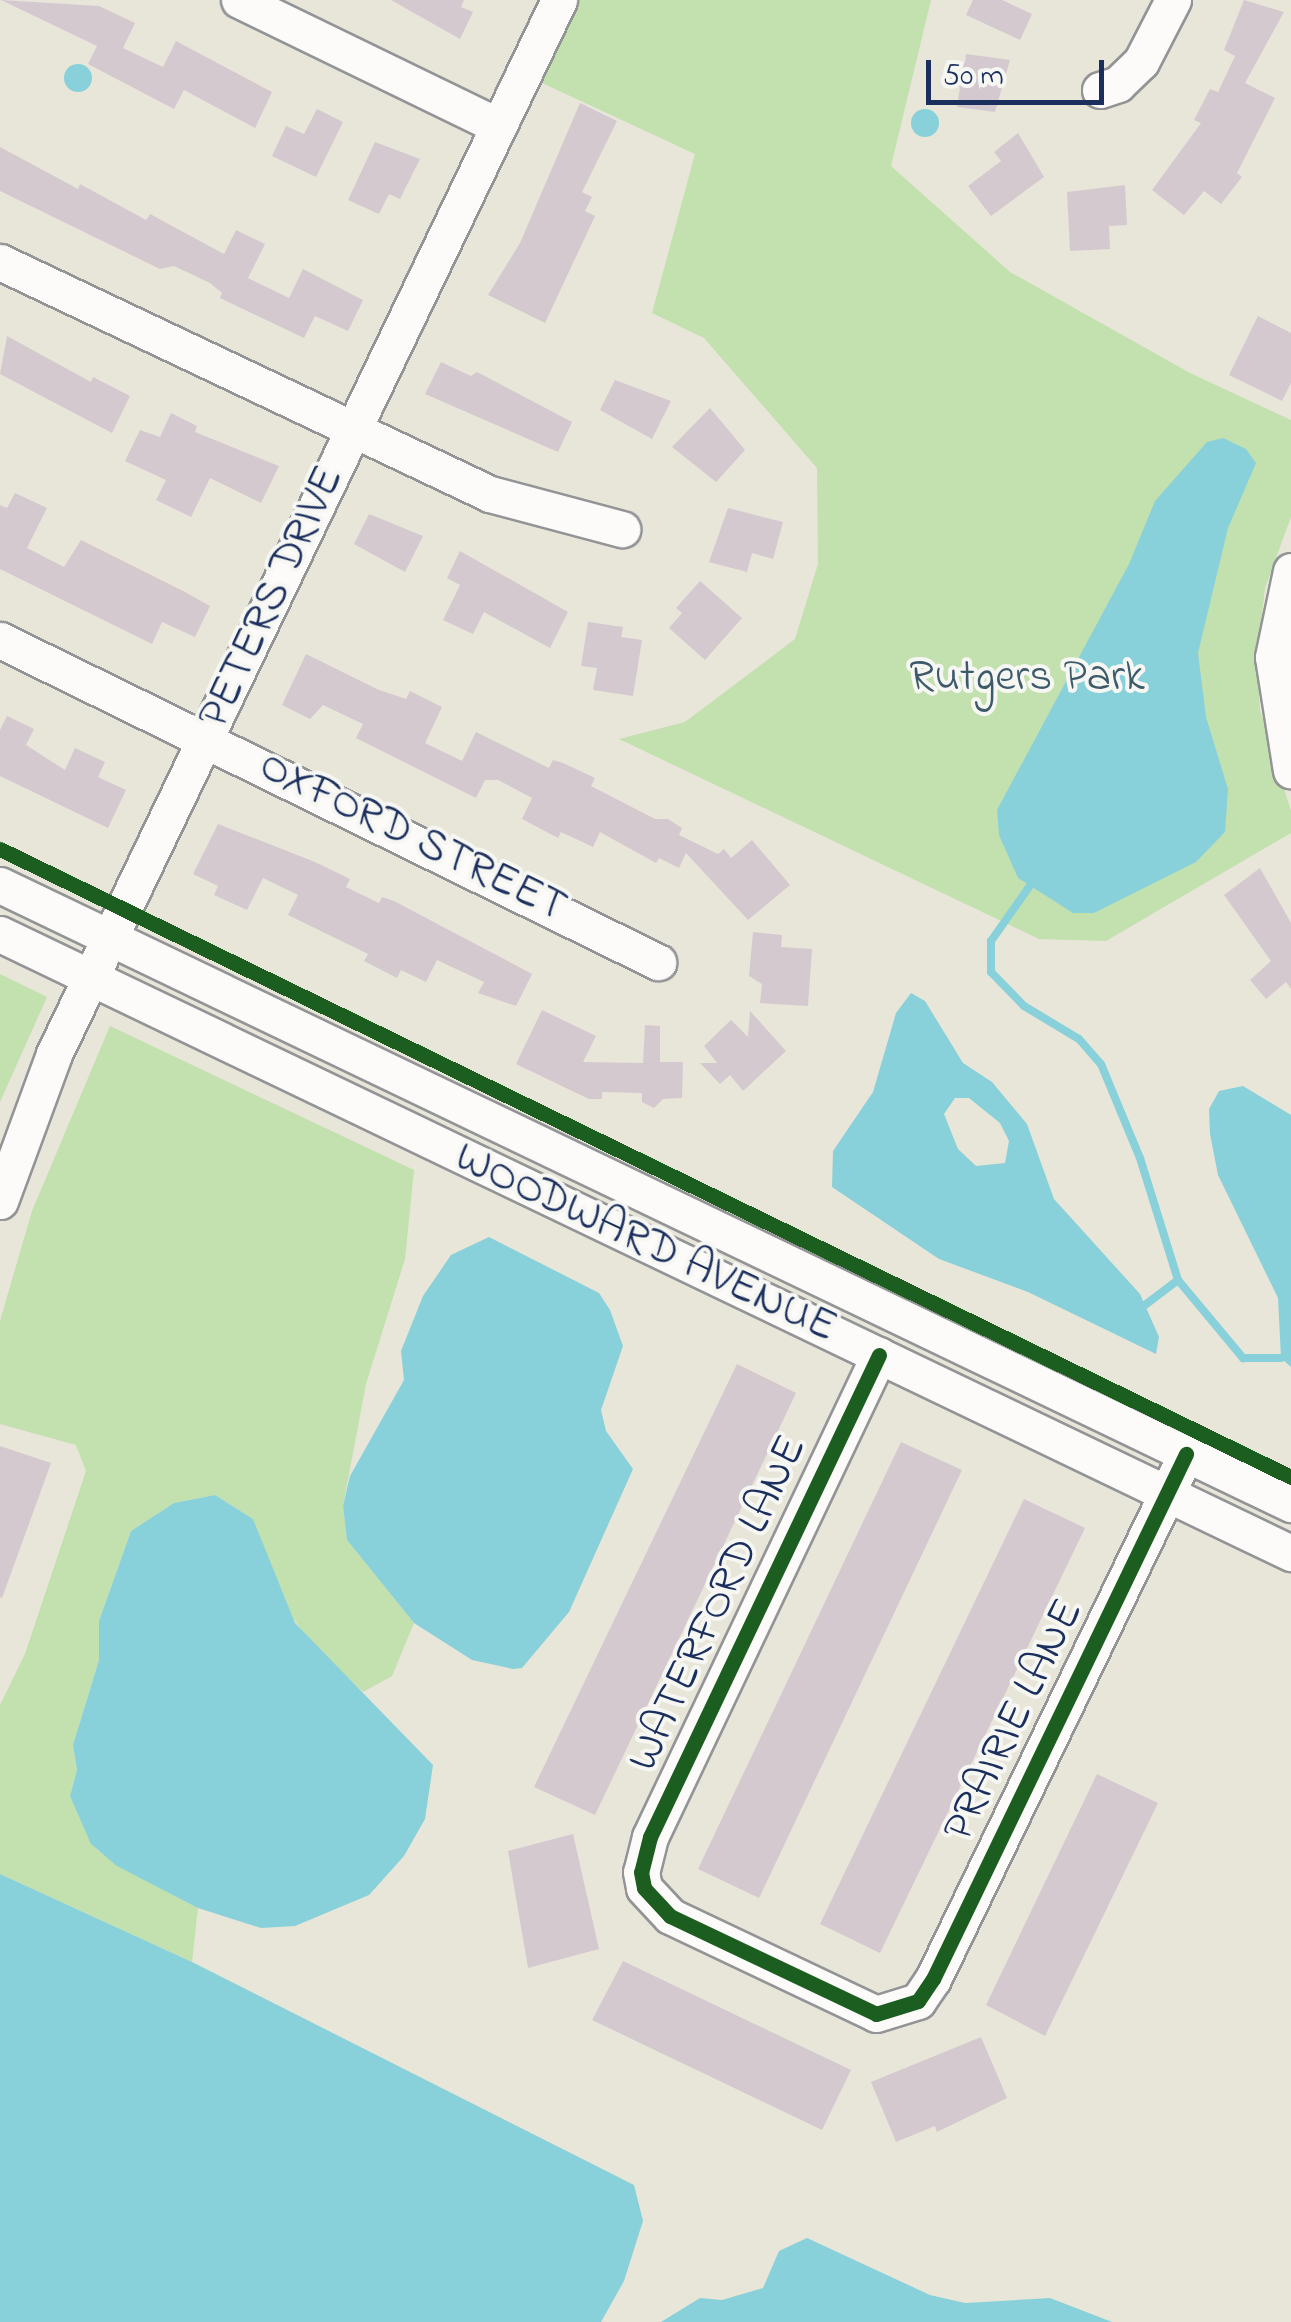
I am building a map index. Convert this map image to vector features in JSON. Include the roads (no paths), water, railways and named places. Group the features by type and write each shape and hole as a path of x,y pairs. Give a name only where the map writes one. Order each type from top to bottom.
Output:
{"street":[{"path":"239,0 498,125"},
{"name":"PETERS DRIVE","path":"0,1201 31,1110 92,977 560,0"},
{"path":"1100,90 1118,84 1140,62 1173,0"},
{"path":"0,262 508,500 622,529"},
{"path":"1291,571 1273,657 1291,770"},
{"name":"OXFORD STREET","path":"0,640 658,962"},
{"name":"WOODWARD AVENUE","path":"0,885 1291,1504"},
{"name":"WOODWARD AVENUE","path":"0,934 1291,1553"},
{"name":"WATERFORD LANE","path":"879,1355 650,1837 640,1872 644,1888 670,1916 853,2006 876,2014 899,2012"},
{"name":"PRAIRIE LANE","path":"899,2012 918,2001 933,1979 1186,1454"}],"water":[{"path":"78,64 88,68 92,78 88,88 78,92 68,88 64,78 68,68"},
{"path":"925,109 935,113 939,123 935,133 925,137 915,133 911,123 915,113"},
{"path":"1223,438 1246,449 1256,463 1228,528 1198,653 1206,717 1228,789 1225,832 1196,862 1094,913 1073,913 1018,878 999,835 997,810 1129,564 1155,501 1207,442"},
{"path":"911,993 925,1001 963,1063 992,1082 1027,1124 1054,1199 1140,1294 1159,1337 1156,1354 1028,1292 939,1259 832,1187 833,1151 873,1092 896,1013","holes":["955,1098 969,1098 1000,1123 1009,1141 1005,1163 976,1166 958,1149 944,1114"]},
{"path":"1243,1086 1291,1115 1291,1367 1281,1358 1278,1298 1218,1175 1210,1134 1209,1109 1219,1091"},
{"path":"489,1237 599,1293 610,1310 623,1346 601,1410 606,1431 633,1469 569,1612 522,1668 513,1669 472,1660 414,1623 347,1540 343,1506 350,1476 404,1380 401,1351 423,1296 451,1255"},
{"path":"215,1495 253,1519 295,1623 433,1765 425,1819 404,1856 369,1895 295,1926 261,1928 198,1908 117,1866 91,1844 70,1796 77,1770 73,1745 99,1660 99,1621 131,1531 174,1503"},
{"path":"0,1874 192,1962 634,2185 643,2221 624,2281 601,2322 0,2322"},
{"path":"807,2238 930,2295 965,2303 1050,2298 1112,2322 661,2322 700,2298 722,2300 763,2288 779,2251"}],"waterway":[{"path":"1029,887 991,941 991,972 1024,1006 1079,1039 1101,1064 1140,1158 1178,1280 1243,1358 1281,1358"},
{"path":"1145,1305 1178,1280"}],"park label":[{"name":"Rutgers Park","path":"1027,679"}]}
